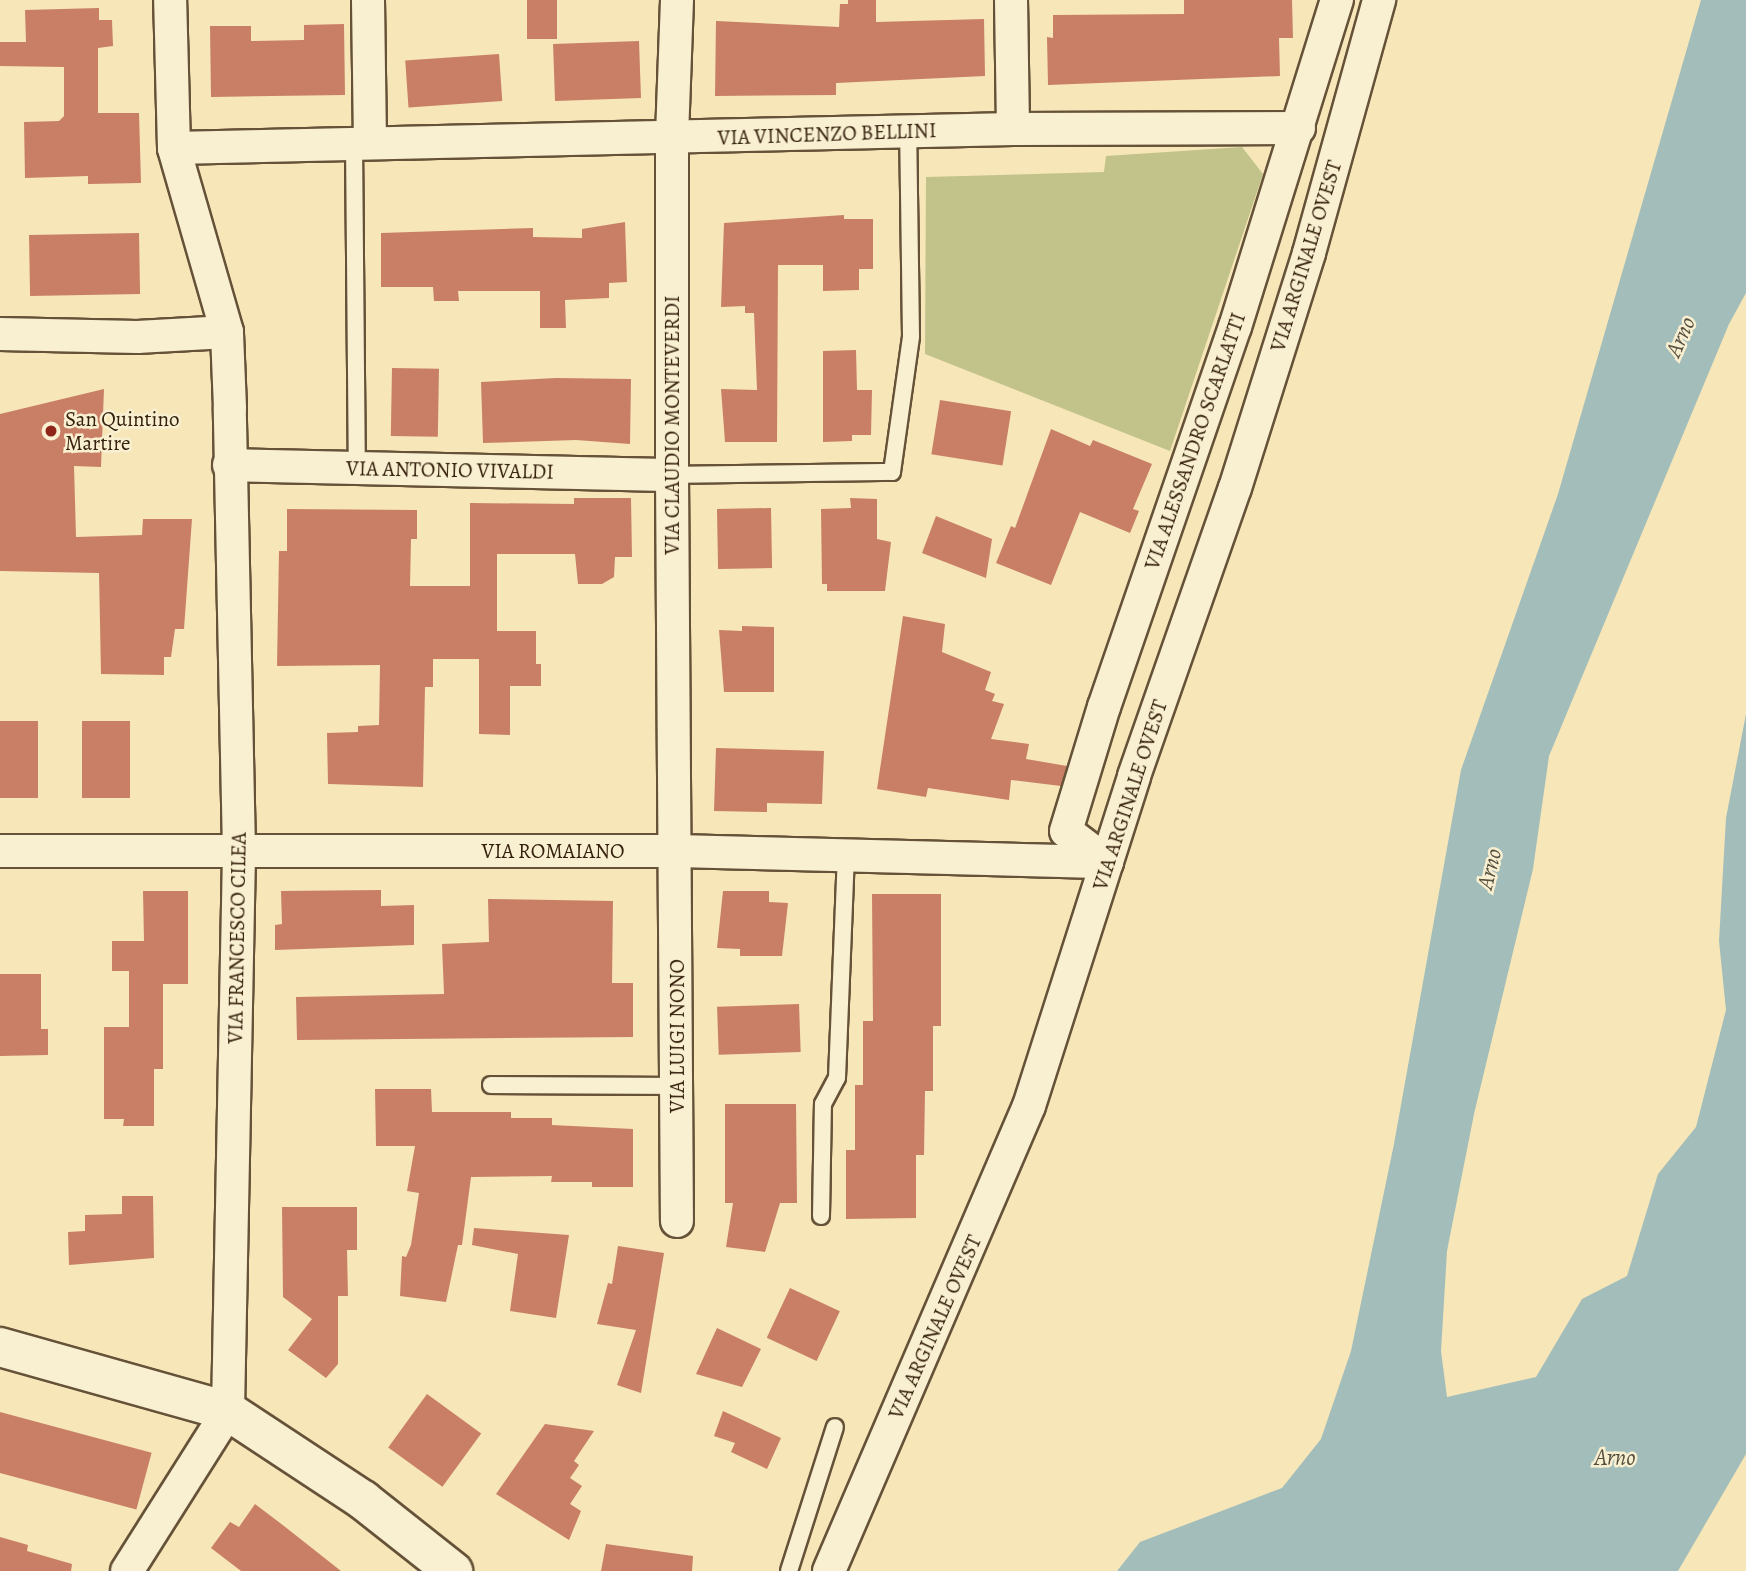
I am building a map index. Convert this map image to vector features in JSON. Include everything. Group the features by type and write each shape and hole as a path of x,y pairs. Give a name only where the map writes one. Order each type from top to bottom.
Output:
{"main road":[{"path":"0,1347 228,1411 352,1492 453,1571"}],"street":[{"name":"VIA FRANCESCO CILEA","path":"170,0 174,148 227,332 220,465 239,851 228,1411"},
{"path":"362,142 368,0"},
{"name":"VIA CLAUDIO MONTEVERDI","path":"677,0 672,138 672,475 677,851"},
{"path":"1011,0 1013,129"},
{"name":"VIA ALESSANDRO SCARLATTI","path":"1107,862 1066,831 1299,128 1337,0"},
{"name":"VIA ARGINALE OVEST","path":"829,1571 1028,1106 1297,292 1379,0"},
{"name":"VIA VINCENZO BELLINI","path":"174,148 1013,129 1299,128"},
{"path":"0,334 137,337 227,332"},
{"name":"VIA ANTONIO VIVALDI","path":"220,465 672,475"},
{"name":"VIA ROMAIANO","path":"0,850 677,851 1107,862"},
{"name":"VIA LUIGI NONO","path":"677,851 677,1221"},
{"path":"127,1571 228,1411"}],"lane":[{"path":"672,475 892,471 911,336 908,132"},
{"path":"357,468 362,142"},
{"path":"821,1216 823,1104 837,1077 846,855"},
{"path":"491,1085 677,1086"},
{"path":"789,1571 835,1427"}],"green space":[{"path":"1242,147 1263,174 1170,451 925,354 926,177 1104,172 1106,156"}],"water":[{"name":"Arno","path":"1701,0 1746,0 1746,293 1729,324 1549,756 1533,869 1474,1114 1447,1251 1441,1351 1447,1397 1536,1377 1582,1299 1627,1276 1658,1174 1696,1127 1726,1010 1719,941 1726,818 1746,714 1746,1454 1678,1571 1117,1571 1140,1542 1282,1488 1321,1439 1351,1351 1394,1144 1461,770 1558,494"}],"building":[{"path":"527,0 557,0 557,39 527,39"},
{"path":"848,0 876,0 876,22 984,19 985,76 836,83 836,95 715,96 716,21 839,27 840,4 848,4"},
{"path":"1184,0 1292,0 1293,38 1279,38 1280,76 1048,85 1047,37 1053,38 1053,15 1184,14"},
{"path":"99,8 99,20 112,20 113,46 98,48 98,113 139,113 141,183 88,184 88,176 25,178 24,122 59,121 64,116 64,67 0,66 0,42 26,42 25,10"},
{"path":"344,24 345,95 211,97 210,26 251,26 251,41 304,40 304,25"},
{"path":"639,41 641,98 555,101 553,44"},
{"path":"499,54 502,101 409,107 405,61"},
{"path":"844,215 844,219 873,219 873,269 859,269 859,290 823,291 823,265 778,265 777,442 725,442 721,389 757,390 754,313 745,313 745,306 721,307 724,223"},
{"path":"625,222 627,282 609,283 609,298 565,300 566,328 540,328 540,291 458,291 459,301 434,301 433,287 381,287 381,233 533,228 533,237 582,238 582,229"},
{"path":"139,233 140,294 30,296 29,235"},
{"path":"856,350 857,390 872,390 871,435 852,435 852,441 823,442 823,351"},
{"path":"392,368 439,369 438,437 391,436"},
{"path":"556,378 631,379 630,444 576,440 483,443 481,382"},
{"path":"104,389 101,467 74,466 76,537 142,535 143,519 192,519 184,629 175,629 171,657 164,657 164,675 101,674 99,573 0,571 0,414"},
{"path":"940,400 1011,411 1003,466 931,454"},
{"path":"1051,429 1090,446 1093,440 1152,464 1133,509 1139,511 1130,533 1080,512 1051,585 996,563 1011,526 1015,528"},
{"path":"574,498 631,498 632,557 615,557 614,577 602,584 578,584 575,554 497,554 497,631 536,631 536,664 541,664 541,686 510,686 510,735 479,734 479,659 433,659 433,687 425,687 423,787 328,784 327,733 358,732 358,726 379,725 380,665 277,666 279,551 287,551 287,509 417,510 417,539 411,539 410,586 470,586 470,503 574,504"},
{"path":"850,498 877,499 877,539 891,542 885,591 827,591 827,584 822,584 821,509 851,508"},
{"path":"771,508 772,568 718,569 717,509"},
{"path":"936,516 992,539 986,578 922,553"},
{"path":"903,616 945,624 942,652 991,672 985,690 995,694 992,701 1004,704 991,739 1029,744 1026,759 1067,766 1061,786 1011,780 1009,800 928,788 926,797 877,789"},
{"path":"742,626 774,627 774,692 724,692 719,630 742,631"},
{"path":"0,721 38,721 38,798 0,798"},
{"path":"82,721 130,721 130,798 82,798"},
{"path":"716,748 824,751 822,804 767,803 767,812 714,811"},
{"path":"381,890 381,906 414,905 414,945 275,950 275,925 282,924 281,891"},
{"path":"143,891 188,891 188,984 163,984 163,1069 154,1069 154,1126 123,1126 124,1119 104,1119 104,1027 129,1027 129,971 112,971 112,941 144,941"},
{"path":"723,891 769,891 769,902 788,903 782,956 740,956 740,949 717,948"},
{"path":"872,894 941,894 941,1026 933,1026 933,1091 925,1091 924,1155 916,1155 916,1218 846,1219 846,1150 855,1150 855,1085 863,1085 863,1021 873,1021"},
{"path":"488,899 613,901 612,983 633,983 633,1037 297,1040 296,997 444,994 442,944 489,942"},
{"path":"0,974 41,974 41,1029 48,1029 48,1055 0,1056"},
{"path":"799,1004 801,1052 719,1055 717,1007"},
{"path":"375,1089 431,1089 432,1112 511,1112 511,1118 552,1118 552,1125 633,1129 633,1187 592,1187 592,1182 551,1182 552,1176 471,1177 462,1245 458,1245 446,1302 400,1296 402,1256 406,1257 411,1245 419,1193 407,1191 415,1146 376,1146"},
{"path":"725,1104 796,1104 797,1203 780,1203 765,1252 726,1247 733,1203 725,1203"},
{"path":"122,1196 153,1196 154,1258 69,1265 68,1232 85,1231 85,1215 122,1214"},
{"path":"282,1207 357,1207 357,1250 347,1250 348,1296 338,1296 338,1364 326,1378 288,1350 312,1319 283,1297"},
{"path":"474,1228 569,1235 556,1318 510,1311 518,1254 472,1245"},
{"path":"618,1246 664,1253 641,1393 617,1385 636,1330 597,1324 608,1283 612,1284"},
{"path":"790,1288 840,1311 817,1361 767,1338"},
{"path":"717,1328 761,1349 742,1387 696,1374"},
{"path":"427,1394 481,1433 442,1487 388,1447"},
{"path":"723,1411 781,1438 767,1469 731,1452 735,1443 714,1436"},
{"path":"0,1412 152,1453 136,1510 0,1473"},
{"path":"545,1424 594,1431 574,1461 579,1465 570,1478 582,1486 570,1504 581,1511 569,1540 496,1494"},
{"path":"255,1504 341,1571 241,1571 211,1548 230,1522 239,1527"},
{"path":"0,1537 28,1545 27,1551 72,1564 71,1571 0,1571"},
{"path":"606,1544 693,1556 692,1571 601,1571"}],"place":[{"name":"San Quintino Martire","path":"51,431"}]}
